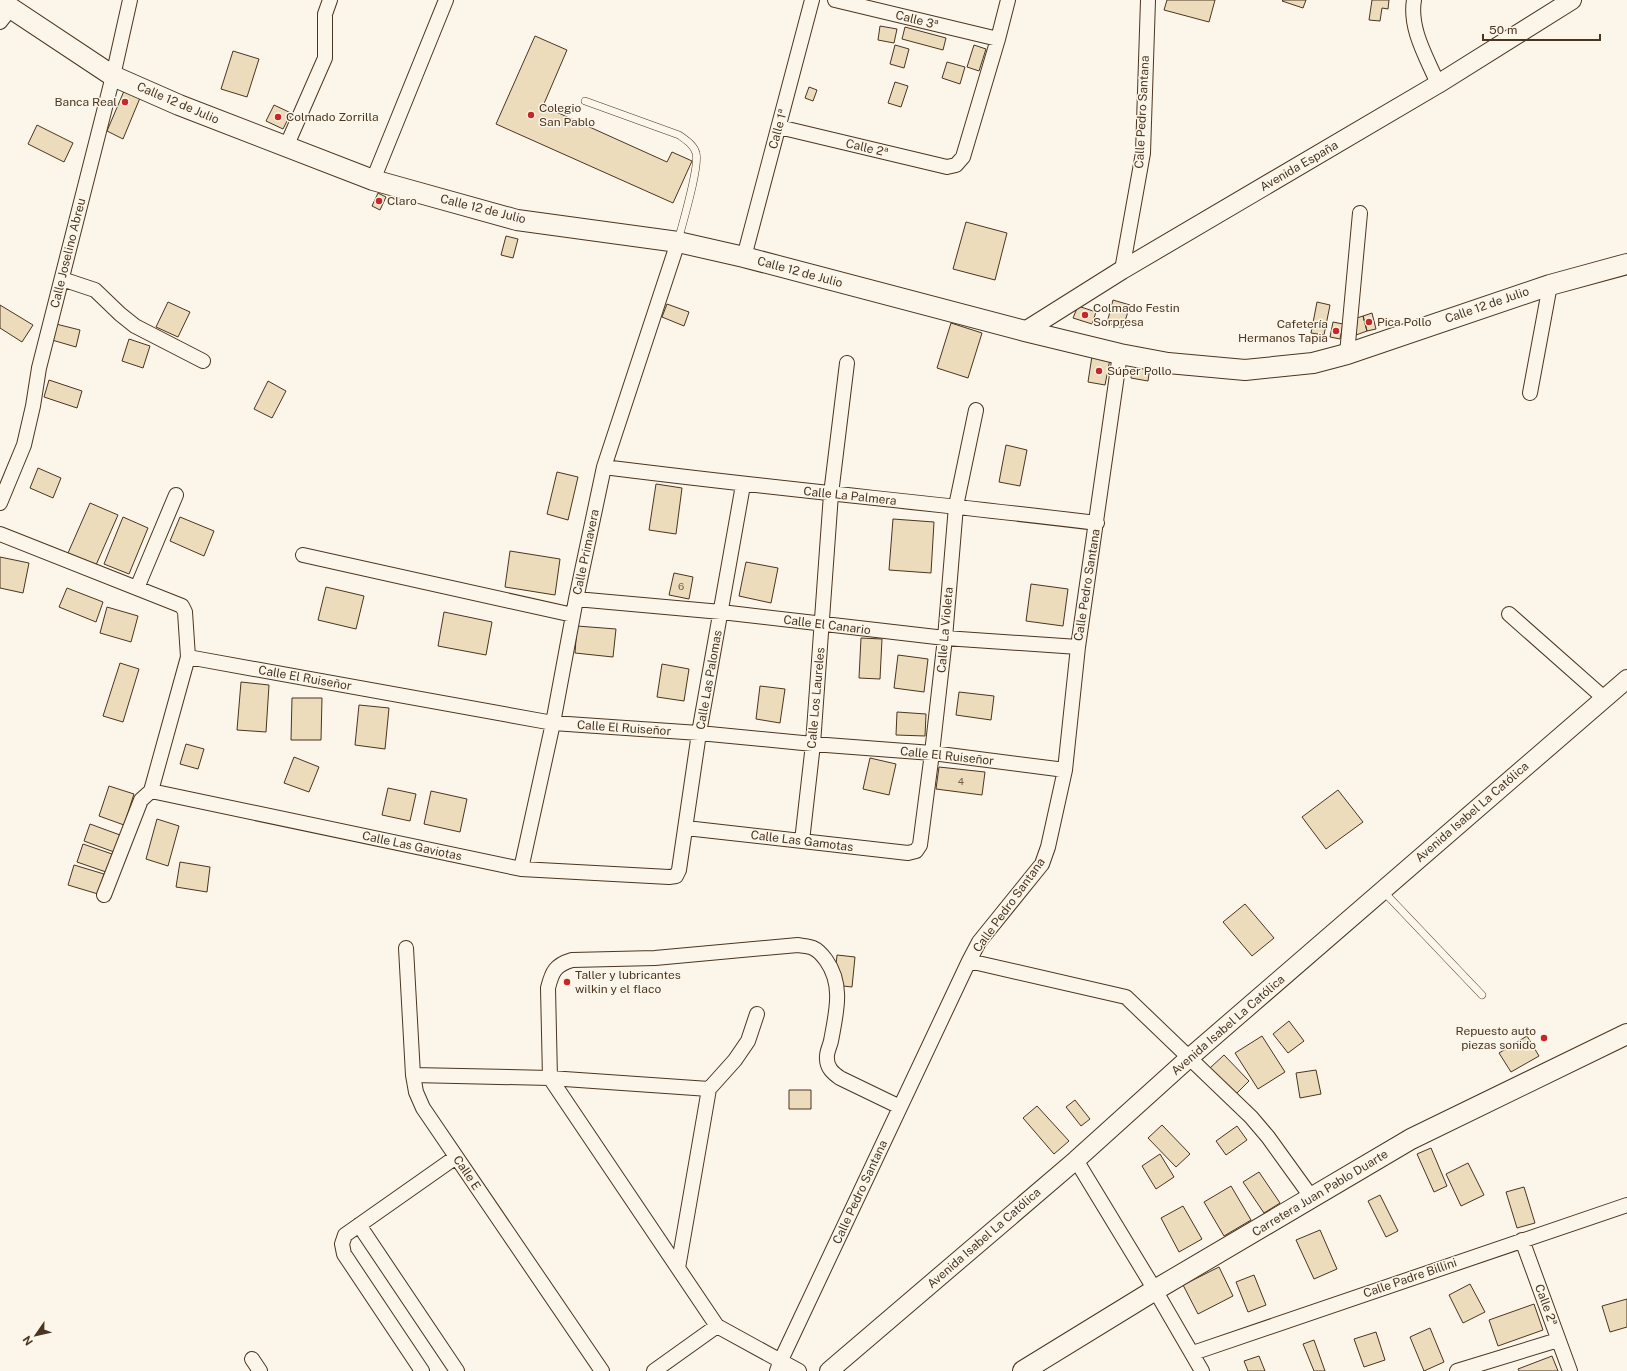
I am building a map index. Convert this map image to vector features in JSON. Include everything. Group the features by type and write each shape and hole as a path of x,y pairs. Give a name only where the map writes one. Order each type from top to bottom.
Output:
{"main road":[{"name":"Calle 12 de Julio","path":"4,10 113,76 286,147 374,180 517,220 678,242 744,257 1025,332 1120,354 1168,363 1245,370 1313,363 1347,354 1550,284 1627,264"},
{"name":"Carretera Juan Pablo Duarte","path":"1023,1371 1155,1290 1411,1139 1627,1034"}],"street":[{"name":"Calle Joselino Abreu","path":"0,503 24,445 33,406 39,368 113,76 130,0"},
{"path":"286,147 325,58 325,14 330,0"},
{"path":"374,180 446,0"},
{"name":"Calle 1ª","path":"744,257 812,0"},
{"name":"Calle 3ª","path":"835,0 998,39"},
{"path":"998,39 1008,0"},
{"name":"Calle Pedro Santana","path":"1122,270 1143,153 1148,0"},
{"path":"1414,0 1413,8 1416,31 1438,84"},
{"name":"Avenida España","path":"1025,332 1122,270 1438,84 1572,0"},
{"name":"Calle 2ª","path":"779,127 947,167 956,165 963,157 998,39"},
{"path":"1347,354 1360,213"},
{"name":"Calle Primavera","path":"522,869 604,467 678,242"},
{"path":"62,279 95,290 135,326 203,361"},
{"path":"1530,393 1550,284"},
{"name":"Calle Pedro Santana","path":"779,1366 969,961 979,942 1042,864 1048,848 1065,770 1078,648 1120,354"},
{"name":"Calle Los Laureles","path":"802,841 813,744 831,494 847,363"},
{"name":"Calle La Violeta","path":"916,851 920,845 932,753 945,638 956,506 976,410"},
{"name":"Calle La Palmera","path":"604,467 743,485 956,506 1096,523"},
{"name":"Calle Las Palomas","path":"676,876 679,870 699,733 722,612 743,485"},
{"path":"137,588 176,495"},
{"path":"0,534 182,606 185,612 188,657 151,791 141,800 104,895"},
{"path":"304,555 573,615"},
{"name":"Calle El Canario","path":"576,599 722,612 945,638 1078,648"},
{"path":"1509,614 1604,698"},
{"name":"Calle El Ruiseñor","path":"188,657 553,723 699,733 813,744 932,753 1065,770"},
{"name":"Avenida Isabel La Católica","path":"829,1371 1076,1160 1190,1058 1383,891 1475,809 1627,679"},
{"name":"Calle Las Gaviotas","path":"151,791 522,869 669,877 676,876"},
{"name":"Calle Las Gamotas","path":"686,828 908,853 916,851"},
{"path":"799,1371 779,1366 717,1326 550,1078 548,988 550,978 555,969 562,963 572,960 655,958 798,945 812,947 824,956 833,969 838,985 838,1001 829,1049 826,1057 828,1065 832,1072 840,1078 900,1107"},
{"name":"Calle E","path":"406,948 413,1075 416,1092 423,1108 602,1371"},
{"path":"969,961 1126,997 1251,1117 1268,1137 1312,1198"},
{"path":"678,1268 709,1088 735,1060 748,1041 757,1014"},
{"path":"413,1075 550,1078 709,1088"},
{"path":"422,1371 344,1254 342,1244 345,1235 456,1156"},
{"path":"1076,1160 1193,1353 1202,1371"},
{"name":"Calle Padre Billini","path":"1193,1353 1627,1205"},
{"path":"359,1225 456,1371"},
{"name":"Calle 2ª","path":"1522,1240 1570,1371"},
{"path":"654,1371 717,1326"},
{"path":"1457,1371 1481,1367 1558,1340"},
{"path":"252,1359 260,1371"}],"lane":[{"path":"585,101 679,135 690,142 696,153 696,168 678,242"},
{"path":"1383,891 1482,996"}],"building":[{"path":"1167,0 1215,0 1209,22 1164,10"},
{"path":"1306,0 1303,8 1282,1"},
{"path":"1372,0 1389,0 1388,9 1382,8 1380,21 1369,20"},
{"path":"880,26 897,29 894,43 878,40"},
{"path":"905,27 946,38 943,50 902,39"},
{"name":"Colegio San Pablo","path":"535,36 567,50 543,106 667,162 672,152 692,161 673,203 496,124"},
{"path":"895,45 909,49 904,68 890,64"},
{"path":"974,45 986,49 979,71 967,67"},
{"path":"233,51 259,59 247,97 221,89"},
{"path":"947,62 965,67 960,84 942,78"},
{"path":"895,82 908,86 901,107 888,103"},
{"path":"809,87 817,90 813,101 805,98"},
{"path":"124,91 140,98 123,139 107,131"},
{"name":"Colmado Zorrilla","path":"274,105 291,113 283,129 266,121"},
{"path":"37,125 73,143 64,162 28,144"},
{"name":"Claro","path":"378,193 386,197 380,210 372,206"},
{"path":"966,222 1007,233 995,280 953,269"},
{"path":"506,236 518,239 513,258 501,255"},
{"path":"1113,300 1130,305 1123,328 1107,323"},
{"path":"168,302 190,312 178,337 156,327"},
{"path":"1317,302 1330,305 1324,335 1311,333"},
{"path":"667,304 689,312 684,326 662,317"},
{"path":"0,305 33,325 22,342 0,328"},
{"name":"Colmado Festin Sorpresa","path":"1078,306 1096,312 1092,324 1073,318"},
{"name":"Pica Pollo","path":"1372,313 1376,329 1367,331 1363,316"},
{"path":"1363,316 1367,331 1356,335 1357,318"},
{"name":"Cafetería Hermanos Tapia","path":"1333,322 1343,324 1340,339 1330,337"},
{"path":"951,323 982,333 968,378 937,368"},
{"path":"56,324 80,330 76,347 52,340"},
{"path":"129,339 150,346 143,368 122,361"},
{"name":"Súper Pollo","path":"1092,356 1110,359 1105,385 1088,382"},
{"path":"1133,365 1150,367 1148,381 1131,378"},
{"path":"49,380 82,391 77,408 44,397"},
{"path":"268,381 286,391 272,418 254,409"},
{"path":"1006,445 1027,450 1020,486 999,482"},
{"path":"38,468 61,478 53,498 30,488"},
{"path":"557,472 578,477 568,520 547,514"},
{"path":"656,484 682,488 676,534 649,530"},
{"path":"90,503 118,515 96,565 68,553"},
{"path":"123,517 148,528 129,574 104,564"},
{"path":"180,517 214,531 204,556 170,541"},
{"path":"893,519 934,522 931,573 889,570"},
{"path":"510,551 560,559 555,595 505,587"},
{"path":"0,557 29,563 23,593 0,588"},
{"path":"746,562 778,568 771,603 739,596"},
{"path":"674,573 693,577 689,599 669,595"},
{"path":"1031,584 1068,589 1063,626 1026,621"},
{"path":"326,587 364,596 356,629 318,620"},
{"path":"67,588 103,602 96,622 59,607"},
{"path":"107,607 138,616 131,642 100,633"},
{"path":"444,612 492,622 486,655 438,646"},
{"path":"577,626 616,629 613,657 575,653"},
{"path":"861,638 882,639 880,679 859,678"},
{"path":"898,655 928,659 924,692 894,688"},
{"path":"120,663 139,669 123,722 103,716"},
{"path":"662,664 689,669 684,701 657,697"},
{"path":"241,682 269,685 266,732 237,730"},
{"path":"760,686 785,689 780,723 756,719"},
{"path":"959,692 994,696 991,720 956,715"},
{"path":"292,698 322,698 321,740 291,740"},
{"path":"359,705 389,708 385,749 355,745"},
{"path":"897,712 926,714 925,736 896,735"},
{"path":"186,744 204,749 198,769 180,764"},
{"path":"294,757 319,767 309,792 284,783"},
{"path":"870,758 896,764 889,795 863,789"},
{"path":"939,767 985,772 982,795 936,789"},
{"path":"109,786 134,794 124,825 99,816"},
{"path":"388,788 416,794 410,821 382,815"},
{"path":"1338,790 1363,822 1326,849 1302,817"},
{"path":"431,791 467,799 460,832 424,824"},
{"path":"157,819 179,826 168,866 146,859"},
{"path":"90,824 120,835 114,852 84,841"},
{"path":"83,844 112,854 106,872 77,862"},
{"path":"180,862 210,867 207,892 176,887"},
{"path":"74,865 104,874 98,894 68,885"},
{"path":"1245,904 1274,938 1252,956 1223,922"},
{"path":"837,955 855,957 852,987 834,985"},
{"path":"1289,1021 1304,1041 1288,1053 1273,1034"},
{"path":"1262,1036 1285,1072 1258,1089 1235,1053"},
{"path":"1527,1036 1539,1056 1511,1072 1499,1053"},
{"path":"1224,1055 1249,1081 1235,1095 1210,1068"},
{"path":"1316,1070 1321,1094 1300,1098 1296,1073"},
{"path":"789,1090 811,1090 811,1109 789,1109"},
{"path":"1075,1100 1090,1119 1081,1126 1066,1107"},
{"path":"1037,1106 1069,1141 1054,1154 1023,1118"},
{"path":"1162,1125 1190,1154 1176,1167 1148,1138"},
{"path":"1237,1126 1247,1140 1226,1155 1216,1141"},
{"path":"1431,1148 1447,1186 1434,1192 1417,1154"},
{"path":"1160,1154 1174,1177 1156,1189 1142,1166"},
{"path":"1468,1163 1484,1195 1461,1206 1446,1174"},
{"path":"1259,1172 1280,1203 1264,1213 1243,1182"},
{"path":"1231,1186 1251,1220 1224,1236 1204,1202"},
{"path":"1524,1187 1535,1223 1517,1228 1506,1192"},
{"path":"1380,1195 1398,1231 1386,1237 1368,1201"},
{"path":"1183,1206 1202,1239 1179,1252 1161,1218"},
{"path":"1320,1230 1337,1269 1314,1279 1296,1240"},
{"path":"1219,1267 1233,1296 1198,1314 1183,1285"},
{"path":"1254,1275 1266,1305 1248,1312 1236,1282"},
{"path":"1470,1284 1485,1312 1463,1323 1449,1295"},
{"path":"1627,1299 1627,1327 1610,1332 1602,1306"},
{"path":"1534,1304 1543,1330 1498,1346 1489,1320"},
{"path":"1430,1328 1444,1362 1424,1371 1410,1337"},
{"path":"1376,1332 1385,1360 1364,1367 1354,1339"},
{"path":"1314,1340 1325,1371 1314,1371 1303,1344"},
{"path":"1259,1356 1265,1371 1248,1371 1244,1361"},
{"path":"1552,1356 1558,1371 1519,1371 1518,1369"}],"place":[{"name":"Banca Real","path":"125,102"},
{"name":"Colegio San Pablo","path":"531,115"},
{"name":"Colmado Zorrilla","path":"278,117"},
{"name":"Claro","path":"379,201"},
{"name":"Colmado Festin Sorpresa","path":"1085,315"},
{"name":"Pica Pollo","path":"1369,322"},
{"name":"Cafetería Hermanos Tapia","path":"1336,331"},
{"name":"Súper Pollo","path":"1099,371"},
{"name":"Taller y lubricantes wilkin y el flaco","path":"567,982"},
{"name":"Repuesto auto piezas sonido","path":"1544,1038"}]}
